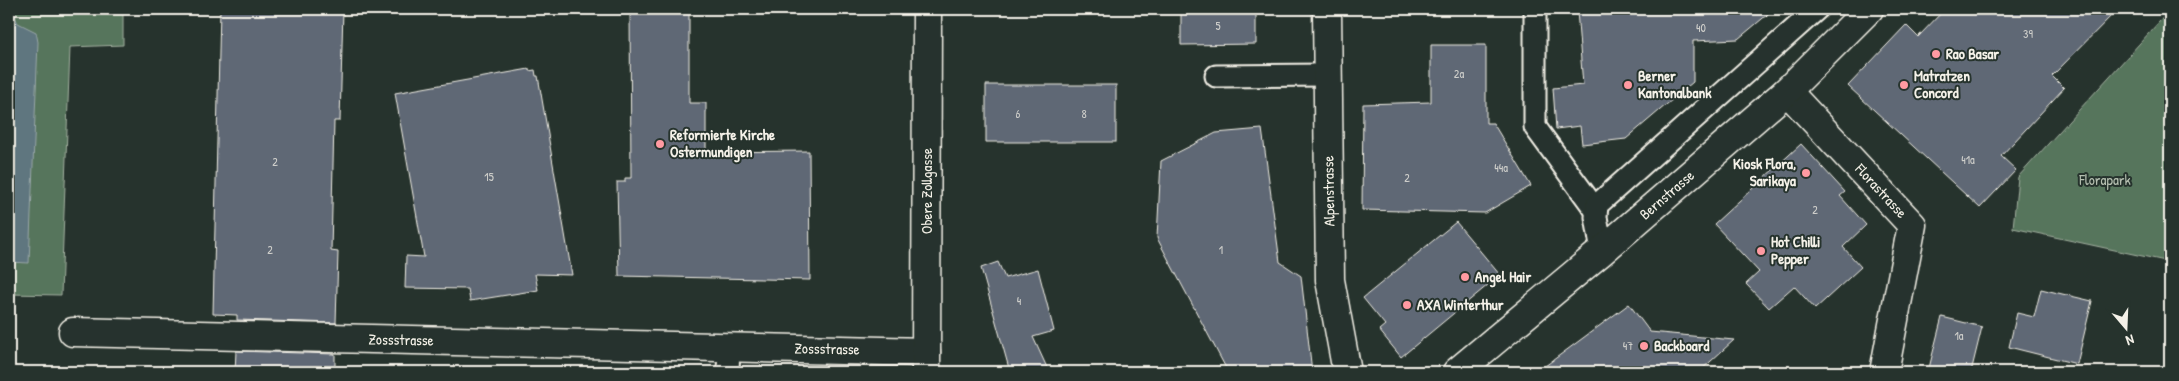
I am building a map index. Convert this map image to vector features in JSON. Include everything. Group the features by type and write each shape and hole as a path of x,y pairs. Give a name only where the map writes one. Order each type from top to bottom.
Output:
{"street":[{"name":"Obere Zollgasse","path":"926,362 927,9"},
{"name":"Alpenstrasse","path":"1327,9 1330,280 1347,372"},
{"name":"Bernstrasse","path":"1457,372 1602,251 1787,91 1869,9"},
{"name":"Florastrasse","path":"1787,91 1912,225 1884,372"},
{"name":"Zossstrasse","path":"73,332 728,360 926,362"}],"lane":[{"path":"1535,9 1535,127 1596,209 1602,251"},
{"path":"1596,209 1601,200 1711,105 1817,9"},
{"path":"1216,76 1328,75"}],"green space":[{"path":"9,9 123,9 123,45 70,47 61,295 9,294"},
{"name":"Florapark","path":"2170,10 2170,262 2013,228 2018,177"}],"water":[{"path":"9,9 11,9 18,23 36,32 38,42 29,263 9,262"}],"building":[{"path":"220,9 343,9 340,121 334,121 331,251 338,252 336,323 237,320 237,315 213,314"},
{"name":"Reformierte Kirche Ostermundigen","path":"630,9 689,9 689,103 706,103 706,152 809,151 810,280 619,276 617,182 625,182 625,178 631,178"},
{"path":"1181,9 1256,9 1256,44 1181,45"},
{"path":"1606,9 1774,9 1738,39 1693,41 1693,82 1626,139 1582,144 1580,126 1556,129 1553,88 1583,85 1577,11"},
{"path":"1945,9 2118,9 2052,76 2064,88 2001,156 2016,170 1980,208 1848,86 1906,25 1918,37"},
{"path":"1431,45 1486,45 1486,123 1493,123 1531,186 1485,213 1362,210 1363,104 1431,102"},
{"path":"529,69 529,71 535,70 536,76 538,76 572,275 535,274 538,290 470,301 468,289 405,288 406,256 424,257 395,93"},
{"path":"986,85 1116,85 1116,142 986,142"},
{"path":"1262,129 1280,262 1301,276 1312,372 1228,372 1157,238 1161,161 1216,133"},
{"path":"1801,144 1845,192 1840,196 1866,225 1843,247 1861,267 1815,309 1794,286 1769,308 1746,284 1759,272 1714,224"},
{"path":"1456,222 1500,275 1401,357 1379,330 1385,325 1363,298"},
{"path":"998,262 1005,278 1038,269 1054,331 1033,337 1049,372 1010,372 981,268"},
{"path":"2041,289 2092,301 2077,364 2009,347 2017,313 2034,317"},
{"path":"1629,304 1650,332 1734,340 1699,372 1537,372"},
{"path":"1942,317 1982,327 1971,372 1928,372"},
{"path":"236,351 335,354 335,372 235,372"}],"place":[{"name":"Rao Basar","path":"1936,54"},
{"name":"Berner Kantonalbank","path":"1628,85"},
{"name":"Matratzen Concord","path":"1904,85"},
{"name":"Reformierte Kirche Ostermundigen","path":"660,144"},
{"name":"Kiosk Flora, Sarikaya","path":"1806,173"},
{"name":"Hot Chilli Pepper","path":"1761,251"},
{"name":"Angel Hair","path":"1465,277"},
{"name":"AXA Winterthur","path":"1407,305"},
{"name":"Backboard","path":"1644,346"}]}
